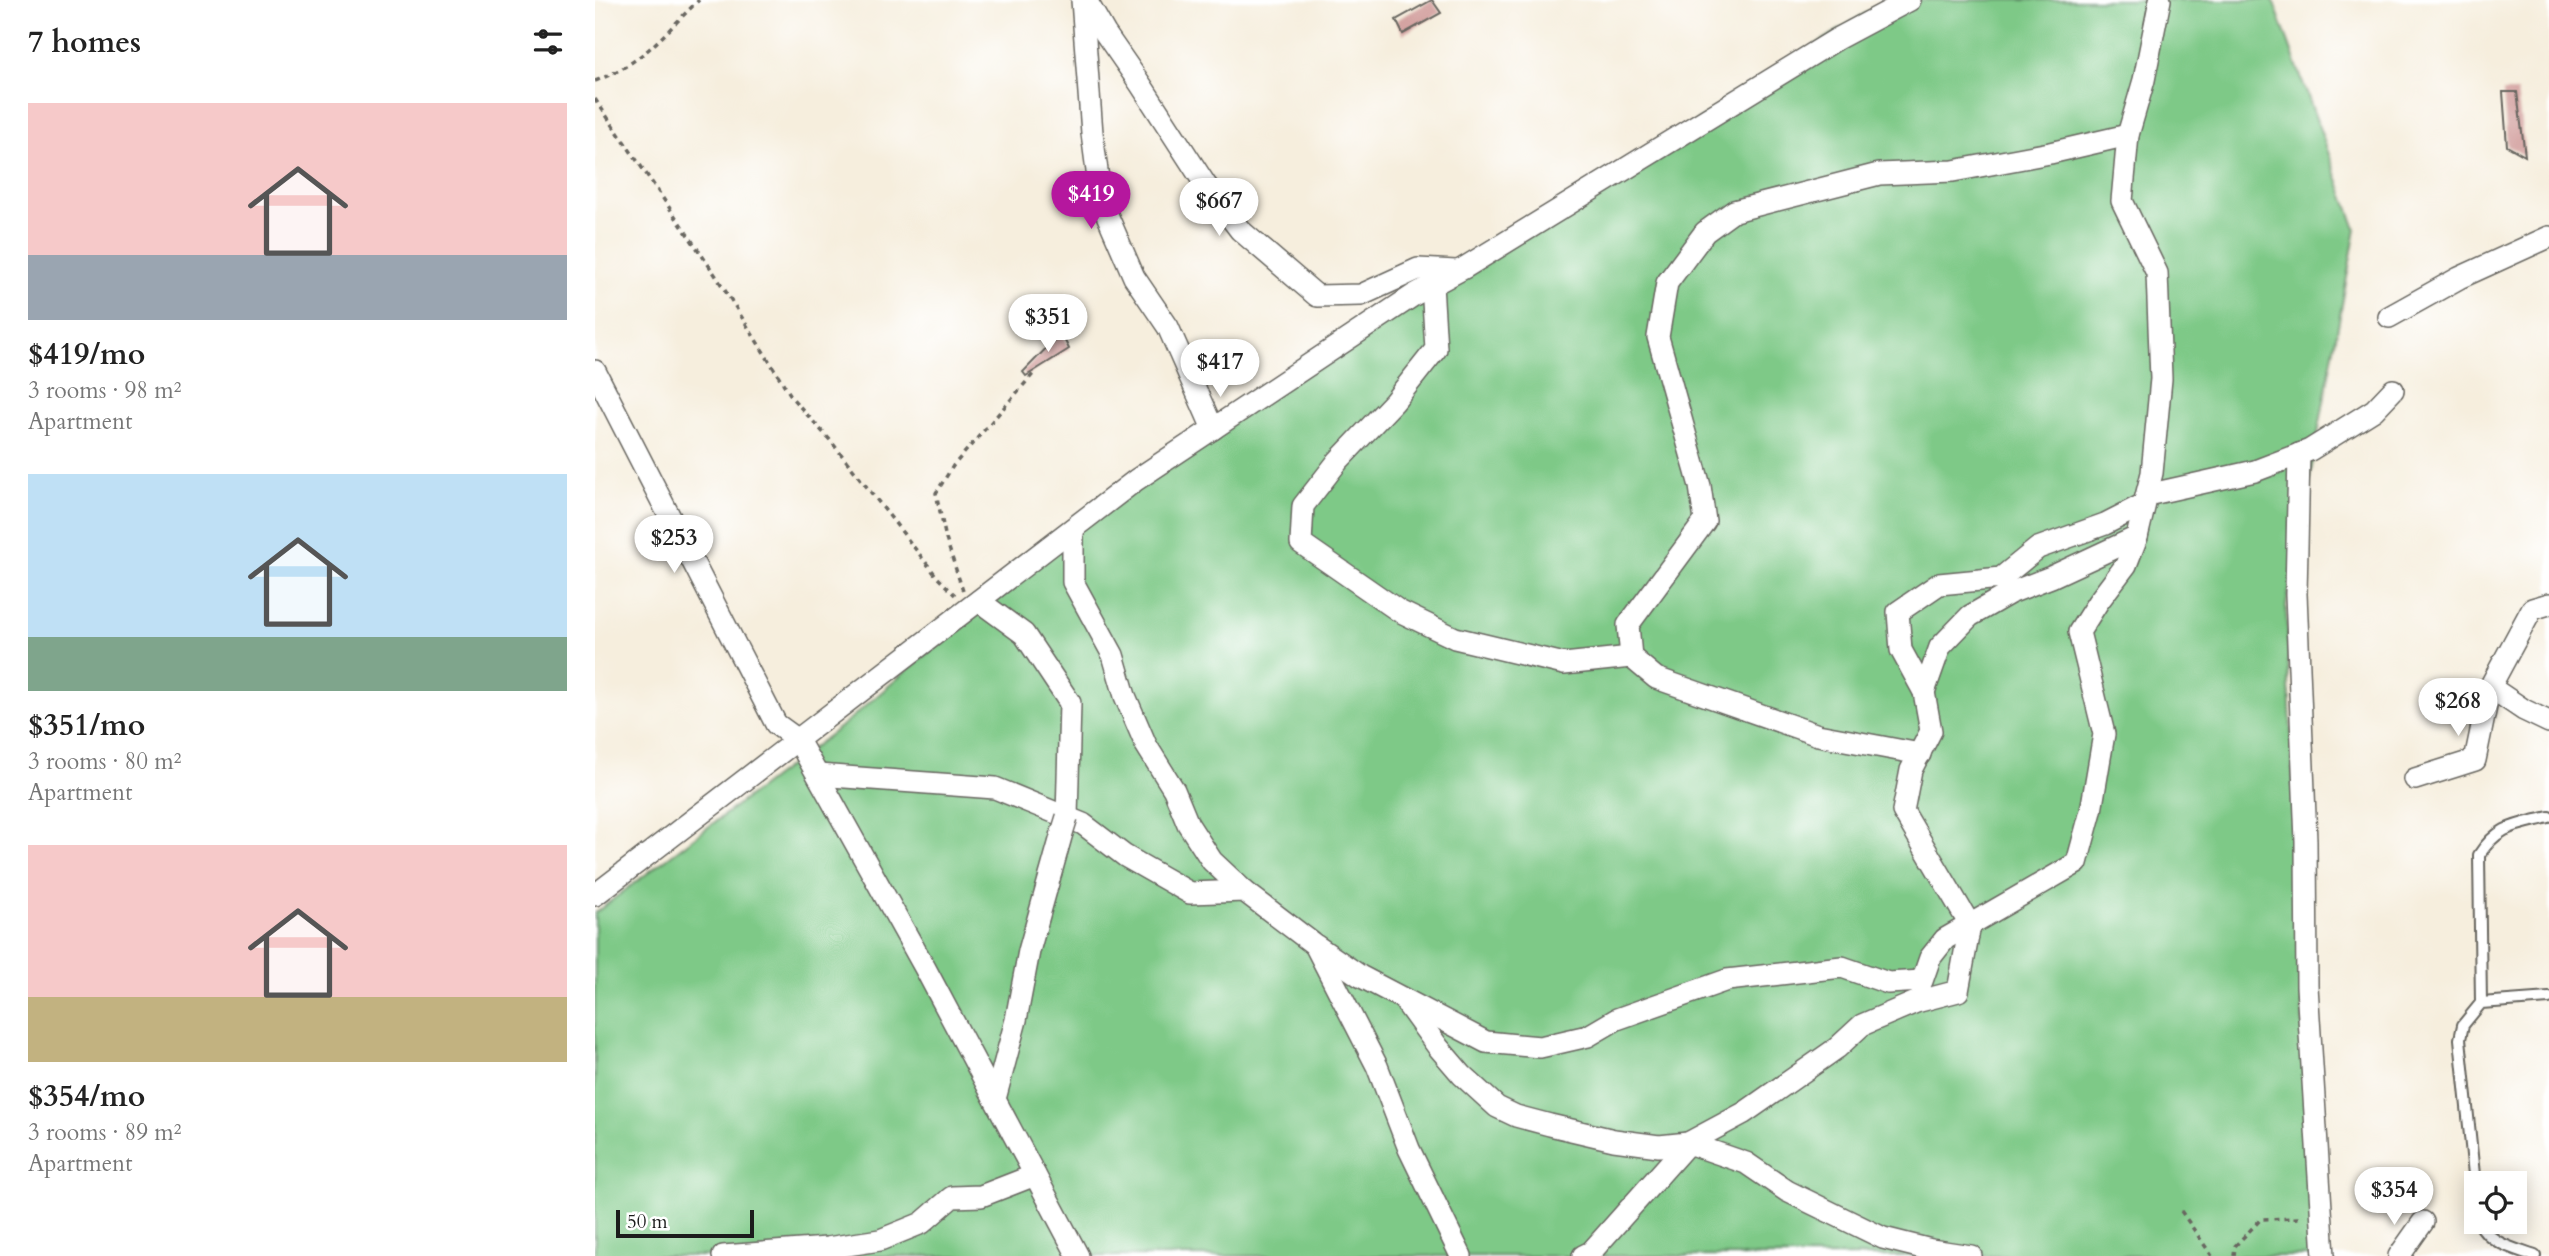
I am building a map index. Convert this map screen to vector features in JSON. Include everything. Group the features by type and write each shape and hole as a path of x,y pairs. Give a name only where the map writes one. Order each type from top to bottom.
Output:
{"street":[{"path":"1084,0 1205,184 1240,230 1317,296 1361,295 1418,269 1458,271"},
{"path":"1084,0 1092,133 1101,201 1134,277 1168,327 1213,429"},
{"path":"595,895 1136,481 1432,285 1837,39 1910,0"},
{"path":"1073,529 1073,582 1114,655 1125,695 1146,745 1174,790 1188,824 1212,861 1244,891 1315,945 1360,976 1404,1000 1486,1042 1540,1048 1588,1036 1616,1019 1727,980 1842,967 1888,983 1922,981 1930,958 1945,939 2077,863 2091,811 2104,734 2079,632 2126,565 2137,537 2152,473 2161,379 2157,273 2122,201 2128,135 2144,80 2160,0"},
{"path":"1920,754 1818,735 1656,678 1631,657 1628,625 1705,521 1700,486 1658,337 1667,283 1705,232 1734,211 1879,174 1953,171 2128,135"},
{"path":"2389,317 2459,278 2549,237"},
{"path":"1432,285 1436,349 1394,402 1338,461 1303,506 1301,543 1399,611 1455,638 1564,664 1631,657"},
{"path":"595,371 776,724 798,740 818,775 1078,1256"},
{"path":"2147,495 2255,471 2310,450 2374,410 2392,390"},
{"path":"2299,454 2296,594 2306,841 2307,986 2324,1256"},
{"path":"1584,1256 1591,1252 1688,1143 1744,1113 1837,1048 1862,1025 1916,1002 1958,991 1970,925 1903,811 1911,771 1931,732 1924,692 1901,650 1898,612 1938,584 2001,578 2038,548 2105,524 2144,504 2147,495"},
{"path":"1924,692 1940,647 1970,616 2010,593 2137,537"},
{"path":"2415,779 2475,760 2490,687 2532,609 2549,604"},
{"path":"974,605 1024,634 1042,665 1070,703 1065,825 1032,938 1016,1020 995,1099"},
{"path":"2490,687 2524,710 2549,722"},
{"path":"818,775 995,788 1083,824 1125,856 1190,893 1244,891"},
{"path":"1315,945 1377,1066 1409,1149 1461,1256"},
{"path":"1404,1000 1462,1075 1497,1107 1516,1116 1614,1140 1659,1146 1688,1143 1745,1163 1787,1191 1883,1238 1931,1250 1971,1256"},
{"path":"723,1256 827,1248 880,1240 922,1223 952,1198 981,1196 1035,1175"},
{"path":"2399,1256 2423,1222"}],"lane":[{"path":"2474,1171 2460,1039 2463,1025 2481,1003 2479,856 2489,839 2505,829 2549,817"},
{"path":"2481,1003 2549,998"},
{"path":"2487,1234 2495,1242 2535,1256"}],"path":[{"path":"595,81 642,57 699,0"},
{"path":"595,99 723,287 793,399 830,440 938,578 974,605"},
{"path":"974,605 946,539 936,493 953,466 1034,373"},
{"path":"2181,1211 2211,1256"},
{"path":"2234,1256 2235,1246 2260,1219 2321,1217"}],"green space":[{"path":"1886,0 2273,0 2356,229 2286,606 2309,1177 2327,1256 595,1256 595,913 844,724 1073,529 1362,335"}],"building":[{"path":"1432,0 1441,13 1403,34 1396,20"},
{"path":"2503,92 2517,92 2525,156 2507,146"},
{"path":"1061,333 1069,349 1026,376 1023,372"}]}
